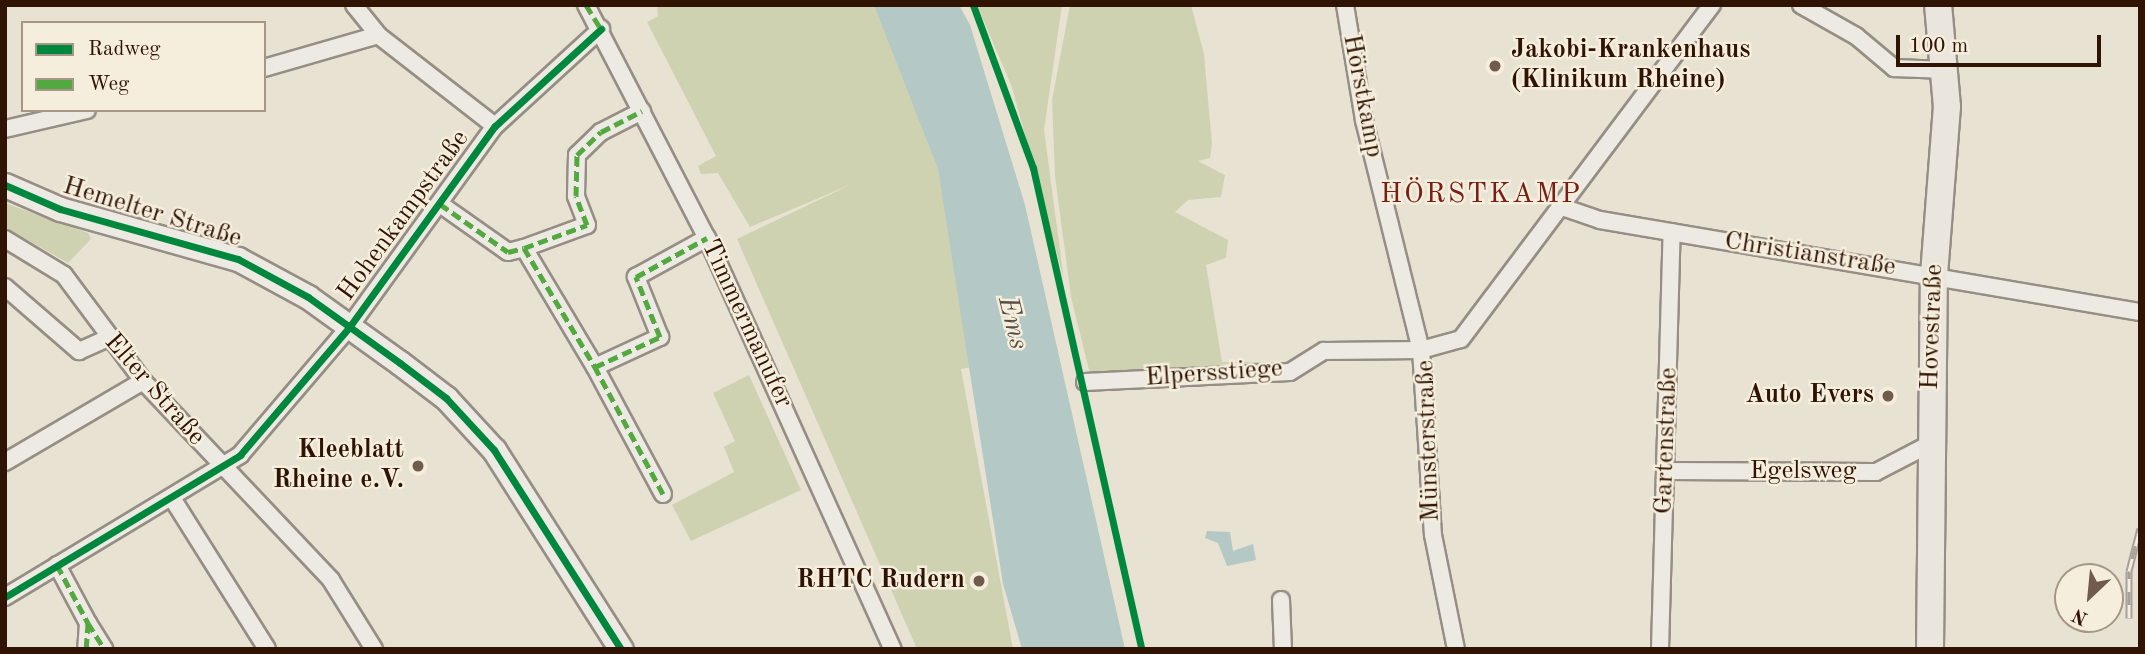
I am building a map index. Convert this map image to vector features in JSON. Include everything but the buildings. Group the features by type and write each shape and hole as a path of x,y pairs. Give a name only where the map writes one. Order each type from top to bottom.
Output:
{"main road":[{"name":"Hovestraße","path":"1930,649 1930,444 1934,275 1945,70 1938,5"},
{"name":"Hemelter Straße","path":"5,185 60,209 238,259 350,327 472,424 513,476 621,649"}],"street":[{"path":"354,5 378,34 495,126"},
{"name":"Timmermanufer","path":"586,5 601,29 707,239 893,649"},
{"name":"Hörstkamp","path":"1345,5 1364,120 1422,350"},
{"name":"Münsterstraße","path":"1455,649 1433,534 1422,350 1461,339 1565,208 1712,5"},
{"path":"1801,5 1856,36 1894,68 1945,70"},
{"name":"Hohenkampstraße","path":"5,597 223,468 350,327 495,126 548,71 601,29"},
{"path":"266,67 378,34"},
{"path":"440,204 508,251 524,248 587,225 576,197 577,155 601,132 642,111"},
{"path":"5,129 78,112"},
{"name":"Christianstraße","path":"1565,208 1672,232 2140,312"},
{"name":"Gartenstraße","path":"1660,649 1672,232"},
{"name":"Elter Straße","path":"5,239 64,275 108,338 143,381 331,580 374,649"},
{"path":"594,367 660,337 636,277 707,239"},
{"path":"524,248 554,296 663,494"},
{"path":"5,287 79,351 108,338"},
{"name":"Elpersstiege","path":"1085,382 1290,372 1324,351 1422,350"},
{"path":"5,462 143,381"},
{"name":"Egelsweg","path":"1667,471 1876,472 1930,444"},
{"path":"172,498 267,649"},
{"path":"57,565 104,649"},
{"path":"1280,600 1283,649"},
{"path":"86,649 88,623"}],"green space":[{"path":"657,5 874,5 888,29 938,169 972,367 961,369 1013,649 917,649 737,239 852,184 750,227 718,173 701,174 698,166 716,156 647,22 658,16"},
{"path":"977,5 1062,5 1044,130 1064,280 1012,87"},
{"path":"1070,5 1191,5 1204,54 1212,144 1210,158 1198,161 1225,175 1221,197 1188,200 1175,212 1228,240 1226,258 1206,265 1222,362 1267,362 1271,368 1095,375 1089,370 1071,297 1055,176 1052,100"},
{"path":"5,203 88,233 91,239 68,263 5,227"},
{"path":"749,375 801,490 691,541 672,505 734,472 724,447 735,441 713,393"}],"water":[{"name":"Ems","path":"874,5 959,5 970,25 1025,205 1125,649 1022,649 1003,584 938,169"},
{"path":"1207,531 1230,532 1233,551 1253,544 1256,560 1227,566 1218,543 1205,538"}],"railway":[{"path":"2129,618 2129,571 2140,528"}],"marked path":[{"path":"586,5 601,29"},
{"path":"524,248 587,225 576,196 577,155 601,132 642,111"},
{"path":"440,204 508,252 524,248 595,367"},
{"path":"663,494 595,367 660,337 636,277 707,238"},
{"path":"57,565 88,623 86,649"},
{"path":"88,623 104,649"}],"cycle path":[{"path":"973,5 1033,168 1141,649"},
{"path":"5,597 240,455 350,326 495,126 601,29"},
{"path":"5,185 60,209 238,259 308,297 400,363 446,398 494,450 621,649"}],"place":[{"name":"Jakobi-Krankenhaus (Klinikum Rheine)","path":"1495,66"},
{"name":"Auto Evers","path":"1888,396"},
{"name":"Kleeblatt Rheine e.V.","path":"418,466"},
{"name":"RHTC Rudern","path":"979,581"}],"district":[{"name":"HÖRSTKAMP","path":"1481,195"}]}
